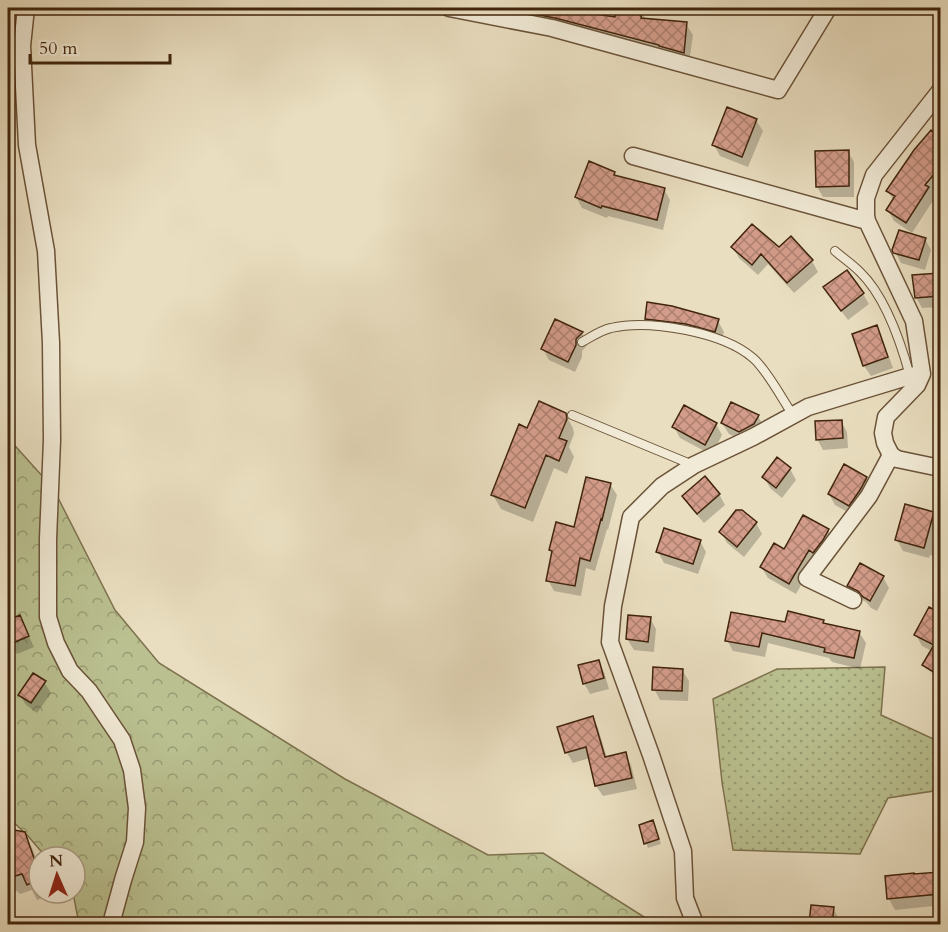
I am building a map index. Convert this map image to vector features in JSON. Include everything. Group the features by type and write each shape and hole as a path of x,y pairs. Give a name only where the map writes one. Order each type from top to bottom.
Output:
{"street":[{"path":"26,8 22,46 27,145 46,251 51,343 52,440 48,617 56,643 70,671 89,691 122,740 132,770 137,808 135,842 111,924"},
{"path":"449,8 552,28 778,90 823,9"},
{"path":"940,91 873,175 866,198 867,221 915,321 917,385 886,417 883,433 885,443 891,455 897,459 940,468"},
{"path":"633,156 867,221"},
{"path":"695,924 685,898 683,852 610,642 613,606 631,517 662,486 694,465 808,407 916,375"},
{"path":"853,600 807,578 869,496 891,455"}],"lane":[{"path":"835,251 861,272 874,289 916,375"},
{"path":"582,342 609,328 638,324 678,328 725,341 753,358 793,415"},
{"path":"572,416 694,465"}],"green space":[{"path":"8,438 53,488 115,610 159,663 345,779 488,855 543,853 644,917 662,924 79,924 75,905 87,905 87,845 36,845 8,817"},
{"path":"885,667 881,715 940,742 940,790 888,798 860,854 733,850 722,782 713,699 777,669"}],"building":[{"path":"508,8 562,8 615,17 616,8 642,9 641,18 687,22 684,53 555,18"},
{"path":"727,107 757,119 742,157 712,145"},
{"path":"931,130 940,138 940,167 925,185 929,187 906,223 886,210 895,196 886,191 914,150"},
{"path":"849,150 849,186 816,187 815,151"},
{"path":"589,161 615,172 614,175 665,188 657,220 602,206 601,208 575,197"},
{"path":"752,224 779,247 791,236 813,260 787,283 761,254 752,265 731,247"},
{"path":"899,230 926,238 919,260 893,253"},
{"path":"847,270 864,293 841,311 823,287"},
{"path":"940,273 940,296 915,298 912,275"},
{"path":"647,302 672,306 719,319 715,332 686,324 645,319"},
{"path":"555,319 583,332 576,339 576,345 568,362 541,349"},
{"path":"877,325 888,357 863,366 852,334"},
{"path":"539,401 566,413 567,419 559,438 567,441 559,461 546,455 525,508 491,495 519,424 527,428"},
{"path":"731,402 759,415 754,424 739,432 721,423"},
{"path":"684,405 717,423 705,445 672,427"},
{"path":"842,420 843,438 816,440 815,421"},
{"path":"777,457 791,468 776,488 762,477"},
{"path":"844,464 867,477 849,506 828,494"},
{"path":"705,476 720,494 697,514 682,496"},
{"path":"586,477 611,483 590,561 580,558 575,586 546,581 552,551 549,550 556,522 574,527"},
{"path":"905,504 934,512 924,548 895,540"},
{"path":"736,510 742,510 757,522 737,547 719,532"},
{"path":"803,515 829,529 813,553 809,550 789,584 760,567 774,543 784,549"},
{"path":"664,528 701,540 693,564 656,552"},
{"path":"860,563 884,576 870,601 858,591 847,586"},
{"path":"929,607 940,613 940,676 922,665 934,645 914,635"},
{"path":"788,611 824,620 823,623 860,631 854,658 824,652 825,648 762,633 759,647 725,641 731,612 785,622"},
{"path":"20,615 29,636 8,645 8,620"},
{"path":"628,615 651,617 648,642 626,639"},
{"path":"599,660 604,678 583,684 578,665"},
{"path":"653,667 683,669 682,691 652,690"},
{"path":"33,673 46,681 31,703 18,695"},
{"path":"593,716 605,757 626,752 632,778 595,786 586,747 565,753 557,727"},
{"path":"653,820 659,839 644,844 639,825"},
{"path":"14,830 25,832 29,845 27,845 27,885 22,874 8,878 8,837"},
{"path":"940,872 940,894 887,899 885,876"},
{"path":"811,905 834,907 832,924 809,924"}]}
